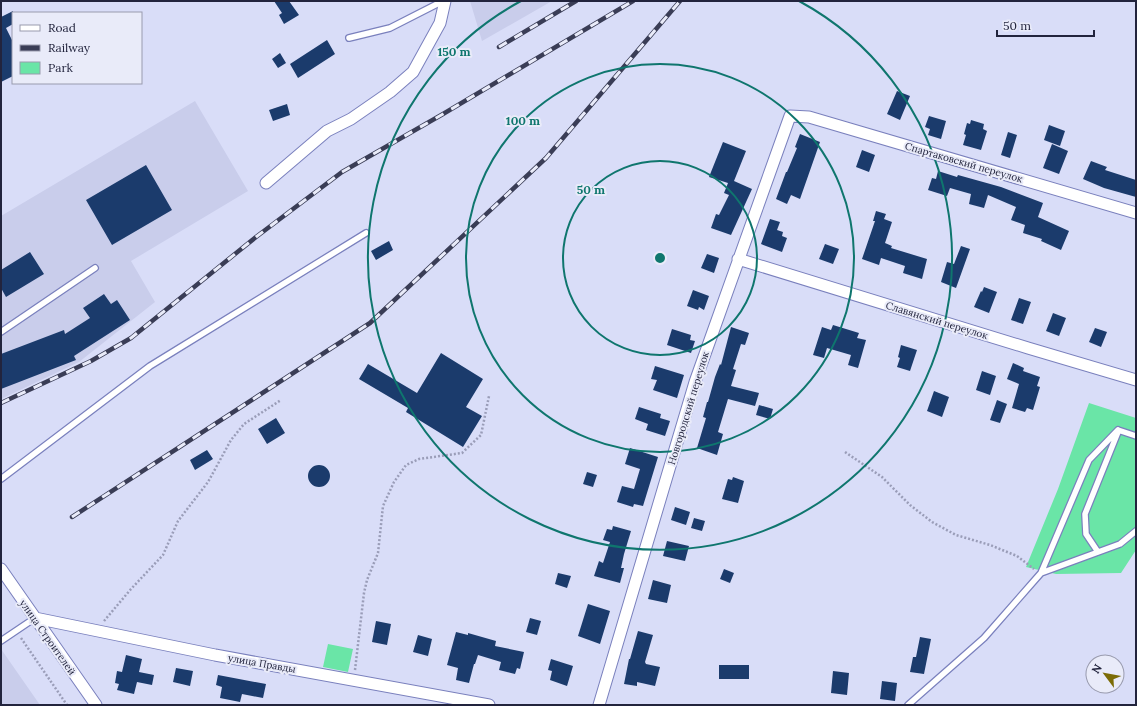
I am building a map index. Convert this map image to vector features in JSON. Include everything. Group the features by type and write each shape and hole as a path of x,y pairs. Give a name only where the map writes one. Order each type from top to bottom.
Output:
{"street":[{"path":"266,182 327,131 357,115 390,92 413,72 440,23 444,1"},
{"name":"Спартаковский переулок","path":"790,116 809,117 1136,213"},
{"name":"Новгородский переулок","path":"600,705 695,382 790,116"},
{"name":"Славянский переулок","path":"738,259 1136,380"},
{"name":"улица Строителей","path":"1,570 96,705"},
{"name":"улица Правды","path":"35,618 215,655 489,705"}],"lane":[{"path":"349,38 390,28 444,1"},
{"path":"1,479 150,366 366,233"},
{"path":"1,332 95,268"},
{"path":"1118,430 1136,436"},
{"path":"1098,552 1086,534 1085,514 1118,430"},
{"path":"908,705 984,638 1041,574 1089,460 1118,430"},
{"path":"1041,574 1120,544 1136,531"},
{"path":"1,641 35,618"}],"path":[{"path":"354,680 364,593 378,552 383,506 394,482 406,465 419,459 462,453 481,435 489,396"},
{"path":"96,631 131,589 163,555 178,521 208,482 231,440 244,424 281,400"},
{"path":"845,452 882,478 910,505 932,522 956,535 990,545 1017,556 1041,574"},
{"path":"17,631 67,705"}],"shaded area":[{"path":"470,1 552,1 482,41"},
{"path":"195,101 248,191 131,261 155,302 79,362 1,399 1,216"},
{"path":"1,649 40,705 1,705"}],"green space":[{"path":"1089,403 1136,418 1136,550 1121,573 1056,574 1026,567 1058,489"},
{"path":"328,644 353,649 348,672 323,667"}],"building":[{"path":"274,1 289,1 299,15 284,24 279,15 282,13"},
{"path":"13,11 12,25 6,28 12,40 12,76 1,82 1,17"},
{"path":"327,40 335,54 298,78 290,64"},
{"path":"280,53 286,63 278,68 272,59"},
{"path":"897,91 910,96 900,120 887,114"},
{"path":"287,104 290,115 273,121 269,110"},
{"path":"929,116 946,121 941,139 928,135 930,129 925,127"},
{"path":"971,120 984,124 983,129 987,131 981,150 963,145 967,123 970,124"},
{"path":"1049,125 1065,131 1060,146 1044,140"},
{"path":"1008,132 1017,135 1010,158 1001,155"},
{"path":"800,134 820,142 800,199 791,195 787,204 776,199 797,148 795,147"},
{"path":"723,142 746,151 734,181 752,189 731,235 711,228 716,214 719,215 729,195 724,193 728,183 709,177"},
{"path":"1052,144 1068,151 1059,174 1043,168"},
{"path":"862,150 875,155 869,172 856,167"},
{"path":"1091,161 1107,167 1105,170 1136,180 1136,197 1104,188 1083,179"},
{"path":"146,165 172,210 112,245 86,200"},
{"path":"938,171 1001,187 1043,203 1038,217 1069,231 1061,250 1041,241 1042,239 1023,233 1025,225 1011,220 1016,207 988,195 984,208 969,204 971,194 950,188 947,196 928,190 932,178 936,179"},
{"path":"876,211 886,214 884,219 892,222 885,243 892,246 891,248 927,259 922,279 903,273 905,266 881,258 879,265 862,259 875,221 873,221"},
{"path":"770,219 780,222 777,230 783,232 782,236 787,238 782,252 761,244"},
{"path":"389,241 393,250 376,260 371,251"},
{"path":"825,244 839,249 833,264 819,259"},
{"path":"961,246 970,249 956,288 941,282 947,262 954,264"},
{"path":"30,252 44,274 6,297 1,288 1,270"},
{"path":"707,254 719,258 714,273 701,268"},
{"path":"984,287 997,292 989,313 974,307"},
{"path":"693,290 709,296 704,310 699,307 698,310 687,306"},
{"path":"104,294 111,304 117,300 130,320 74,356 76,360 1,389 1,354 64,330 65,334 90,318 83,308"},
{"path":"1019,298 1031,302 1023,324 1011,320"},
{"path":"1053,313 1066,318 1059,336 1046,331"},
{"path":"833,325 859,333 857,338 866,340 858,368 848,365 851,355 827,348 824,358 813,355 822,327 831,330"},
{"path":"731,327 749,333 745,345 741,344 733,369 736,370 731,386 759,393 755,406 728,399 718,432 723,434 717,455 697,448 706,418 703,417 707,402 720,364 721,365"},
{"path":"1095,328 1107,332 1101,347 1089,342"},
{"path":"672,329 691,335 690,340 695,341 691,353 667,345"},
{"path":"901,345 917,350 910,371 897,367 900,358 898,357"},
{"path":"441,353 483,379 466,407 482,416 463,447 406,412 408,408 359,379 368,364 417,393"},
{"path":"1013,363 1024,368 1023,371 1040,377 1037,386 1040,387 1033,410 1027,408 1025,412 1012,408 1019,384 1007,379"},
{"path":"655,366 684,375 677,398 653,390 657,380 651,379"},
{"path":"982,371 996,376 990,395 976,390"},
{"path":"934,391 949,397 942,417 927,411"},
{"path":"997,400 1007,404 1000,423 990,420"},
{"path":"759,405 773,409 770,419 756,415"},
{"path":"639,407 661,414 660,418 670,421 665,436 646,430 648,424 635,419"},
{"path":"276,418 285,433 267,444 258,429"},
{"path":"630,448 658,457 643,506 634,504 633,507 617,502 622,486 634,489 640,469 625,464"},
{"path":"207,450 213,459 195,470 190,460"},
{"path":"319,465 327,468 330,476 327,484 319,487 311,484 308,476 311,468"},
{"path":"587,472 597,475 593,487 583,484"},
{"path":"733,477 744,481 738,503 722,499 728,479 732,480"},
{"path":"675,507 690,512 686,525 671,520"},
{"path":"694,518 705,521 702,531 691,528"},
{"path":"613,526 631,531 621,568 624,568 620,583 594,576 599,561 603,563 610,542 603,540 607,529 612,530"},
{"path":"667,541 689,546 685,561 663,556"},
{"path":"724,569 734,573 730,583 720,579"},
{"path":"558,573 571,576 567,588 555,584"},
{"path":"653,580 671,585 667,603 648,599"},
{"path":"588,604 610,611 600,644 578,636"},
{"path":"530,618 541,621 537,635 526,632"},
{"path":"376,621 391,624 387,645 372,642"},
{"path":"638,631 653,635 645,662 646,664 660,667 655,686 637,682 637,686 624,684 629,659"},
{"path":"456,632 468,635 468,633 496,641 495,646 524,652 520,669 517,668 515,674 499,670 501,662 478,655 469,683 456,680 458,668 447,665"},
{"path":"418,635 432,639 428,656 413,652"},
{"path":"920,637 931,639 924,674 910,672 913,657 916,657"},
{"path":"126,655 142,659 139,672 154,675 152,685 137,682 134,694 117,690 119,684 115,683 117,671 122,672"},
{"path":"551,659 573,666 567,686 550,680 552,671 548,670"},
{"path":"719,665 749,665 749,679 719,679"},
{"path":"176,668 193,671 190,686 173,682"},
{"path":"833,671 849,673 847,695 831,693"},
{"path":"218,675 266,684 263,698 242,694 240,702 220,698 222,687 216,685"},
{"path":"882,681 897,683 895,701 880,699"}],"railway":[{"path":"499,47 576,1"},
{"path":"1,403 91,361 131,338 256,237 342,172 633,1"},
{"path":"72,517 370,323 546,158 680,1"}]}
